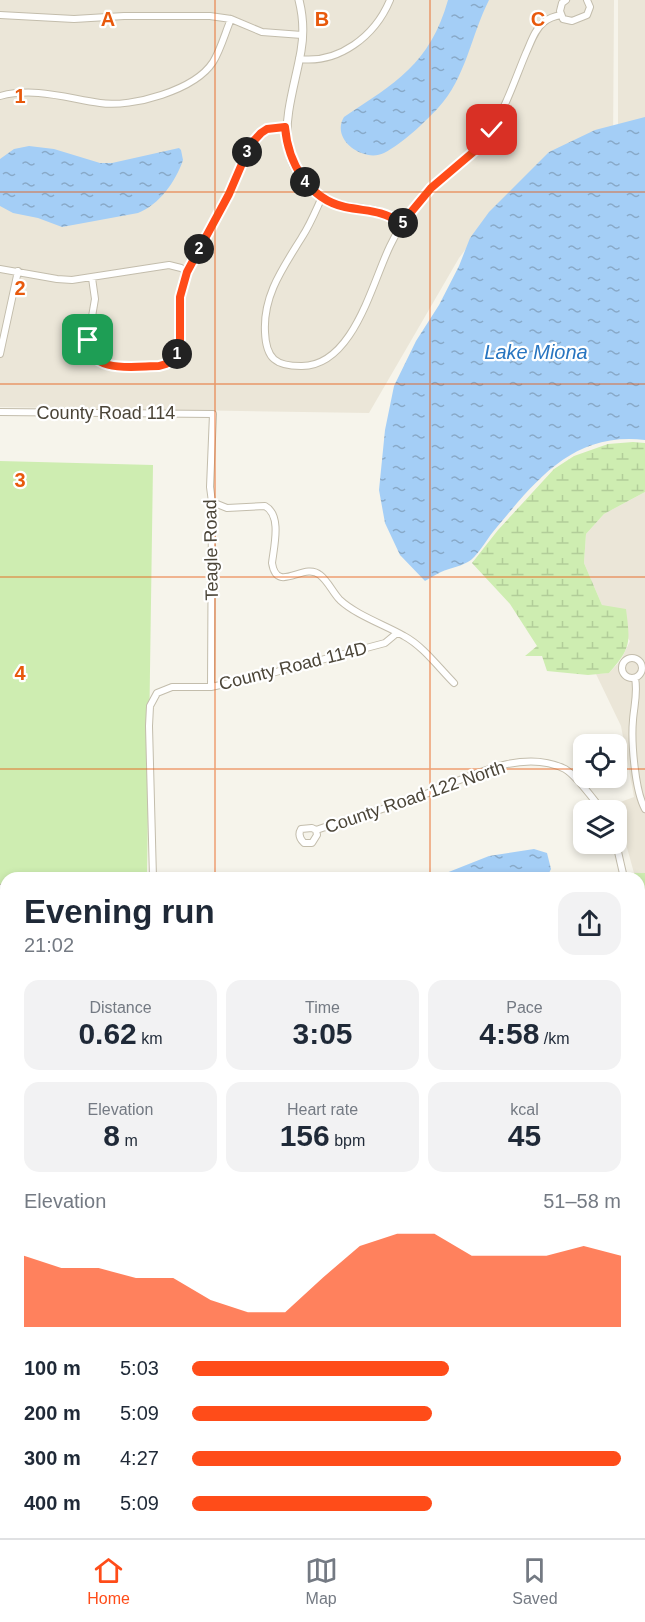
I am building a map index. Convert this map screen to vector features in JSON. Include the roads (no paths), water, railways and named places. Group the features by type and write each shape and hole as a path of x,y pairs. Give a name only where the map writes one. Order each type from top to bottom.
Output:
{"street":[{"path":"299,0 302,35 285,127 289,152 295,167 313,191 322,197 346,207 376,211 402,223"},
{"path":"299,59 321,60 353,46 373,29 384,14 390,0"},
{"path":"566,0 560,7 561,15 563,19 572,21 584,17 589,11 587,0"},
{"path":"0,15 74,19 124,16 210,16 231,19 262,32 302,35"},
{"path":"322,197 304,235 278,276 268,298 264,322 266,344 273,360 288,366 316,366 340,346 373,292 390,246 402,223 431,188 478,148 497,119 535,34 545,21 561,15"},
{"path":"0,96 37,92 112,104 156,96 192,81 208,68 218,53 231,19"},
{"path":"92,278 95,299 88,340 91,354 97,361 111,366 159,366 171,360 179,348 180,297 187,272 229,194 250,145 267,129 285,127"},
{"path":"0,269 57,279 92,278 169,265 187,272"},
{"path":"0,354 18,271"},
{"name":"County Road 114","path":"0,412 213,414"},
{"name":"Teagle Road","path":"211,687 212,502 210,487 213,414"},
{"path":"212,502 227,508 266,506 269,508 275,518 272,562 273,570 277,575 285,577 314,571 320,574 345,604 413,641 454,683"},
{"name":"County Road 114D","path":"153,872 149,726 153,699 160,690 211,687 385,643 397,633"},
{"path":"635,678 637,687 633,722 634,756 639,797 645,809"},
{"name":"County Road 122 North","path":"316,830 415,799 471,774 522,761 548,763 567,770 593,800"},
{"path":"619,854 623,872"}],"water":[{"path":"448,0 489,0 455,83 438,108 398,144 376,155 359,152 345,141 342,134 341,126 344,117 395,82 421,56 440,22"},
{"name":"Lake Miona","path":"645,117 645,440 620,439 598,443 560,462 527,492 471,560 425,581 400,555 385,523 379,490 385,430 394,386 416,341 439,305 470,238 489,212 549,152 595,130"},
{"path":"29,146 54,149 100,163 112,163 179,148 183,160 166,191 146,209 138,213 62,227 38,218 13,213 0,206 0,159 14,149"},
{"path":"534,849 547,853 551,869 550,872 449,872 489,856"}]}
